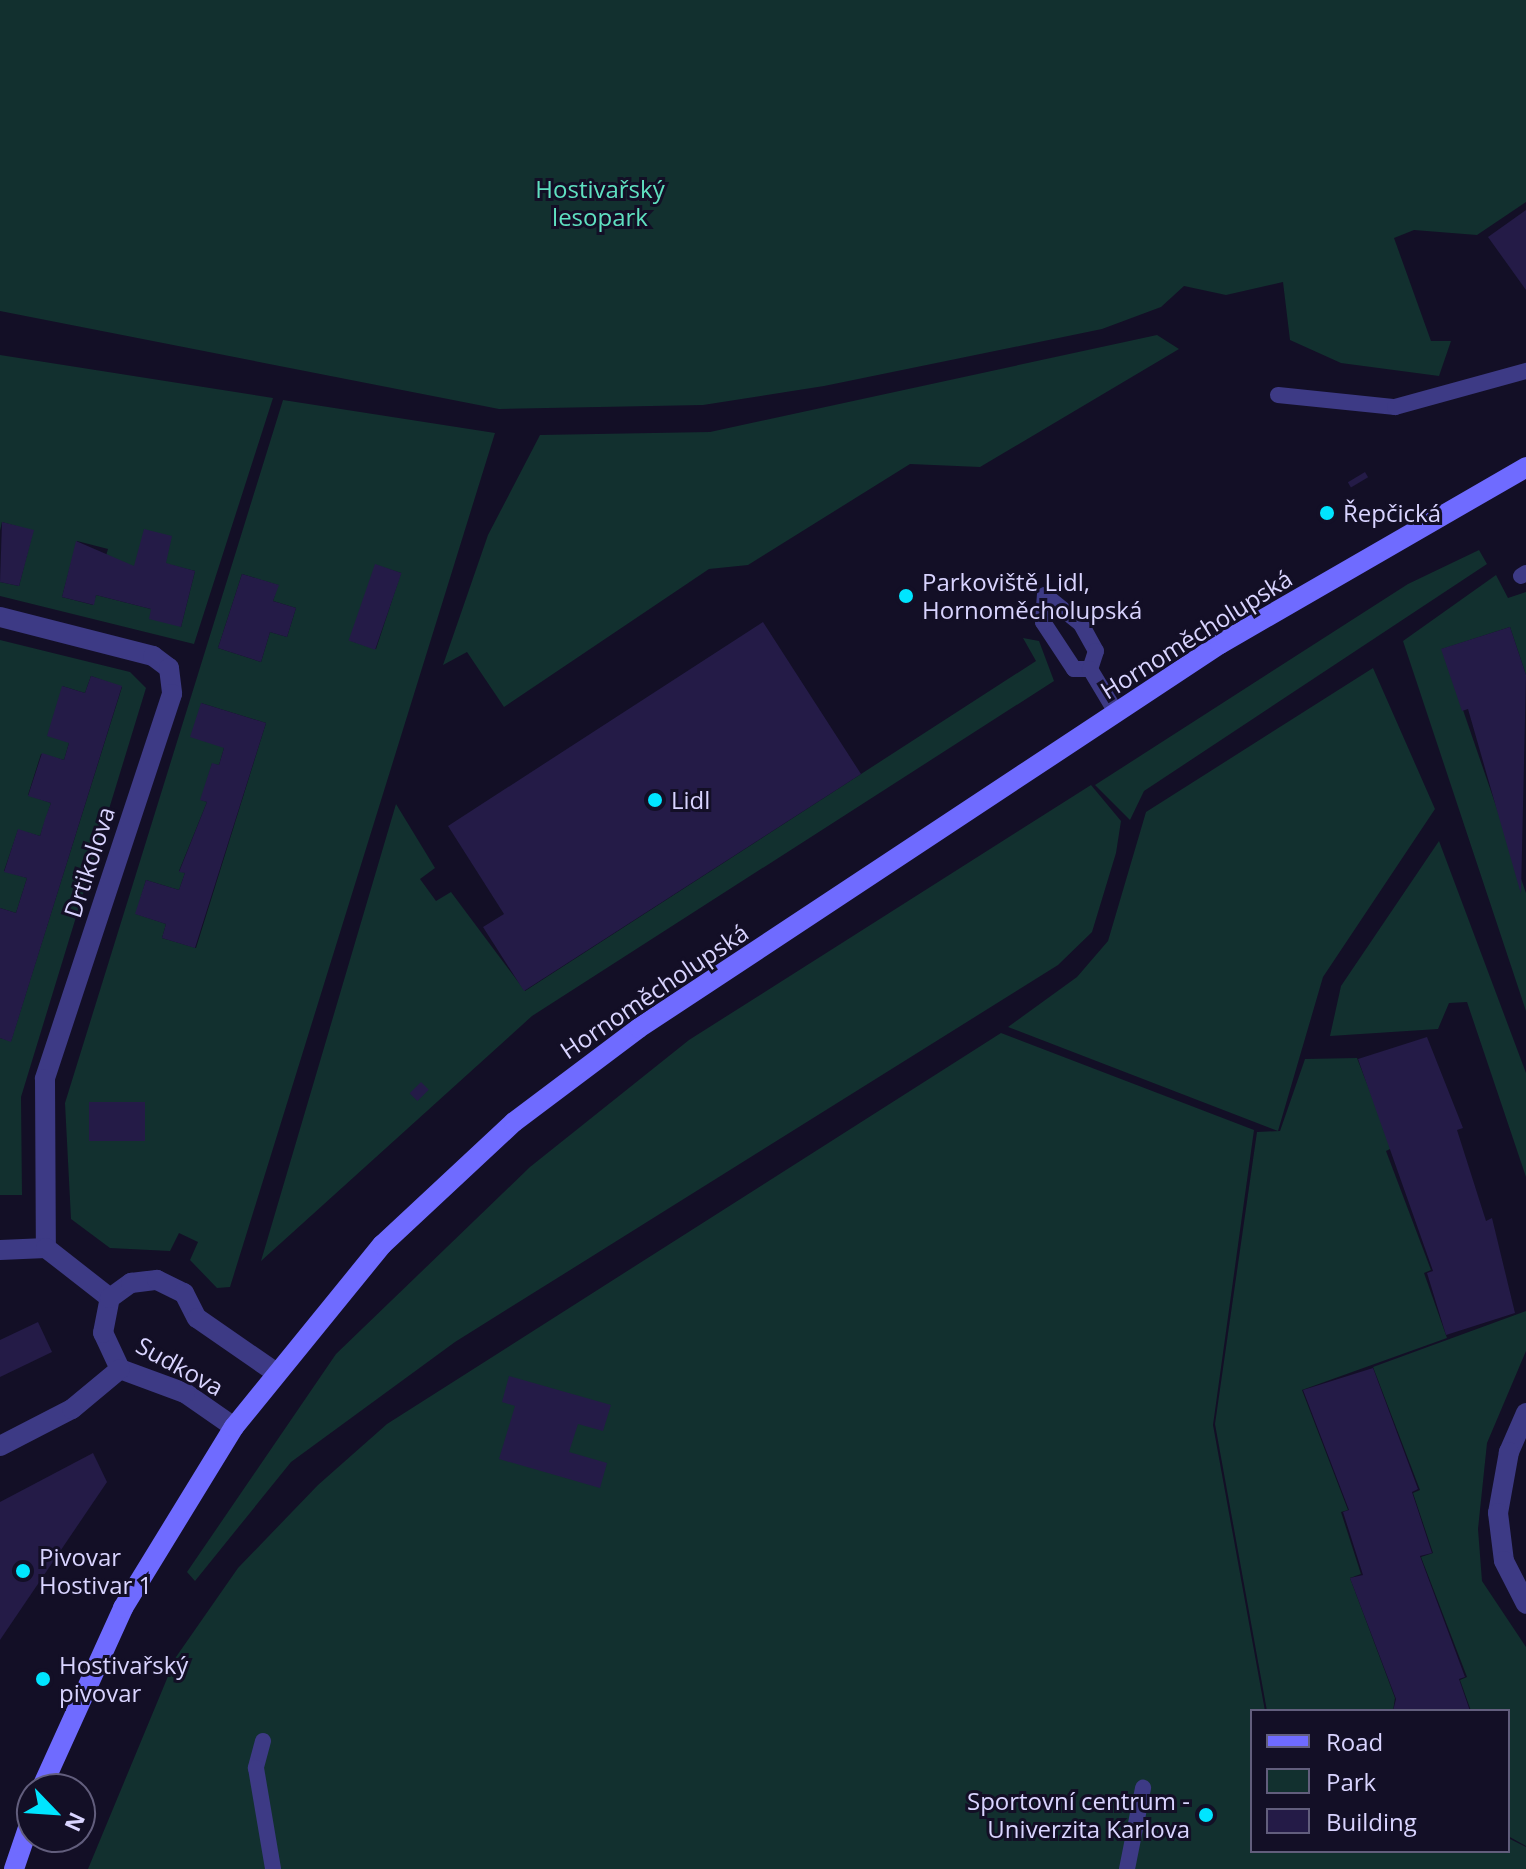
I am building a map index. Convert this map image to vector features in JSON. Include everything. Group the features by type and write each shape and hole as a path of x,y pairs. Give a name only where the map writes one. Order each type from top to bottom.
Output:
{"street":[{"name":"Hornoměcholupská","path":"48,1773 123,1608 234,1427 275,1372 382,1245 514,1122 639,1028 1220,644 1526,467"},
{"name":"Drtikolova","path":"0,617 153,656 169,668 172,694 45,1079 46,1248"},
{"path":"0,1250 46,1248 110,1298"},
{"name":"Sudkova","path":"234,1427 185,1393 120,1369 103,1333 110,1298 131,1283 157,1280 184,1293 197,1318 275,1372"},
{"path":"0,1446 72,1409 120,1369"},
{"path":"1526,1413 1506,1465 1499,1531 1526,1604"}],"lane":[{"path":"1278,395 1395,407 1526,371"},
{"path":"1090,669 1117,714"},
{"path":"263,1741 256,1768 273,1869"},
{"path":"1127,1869 1143,1788"}],"green space":[{"name":"Hostivařský lesopark","path":"0,0 1526,0 1526,202 1477,235 1414,230 1394,238 1431,341 1451,341 1439,376 1341,363 1290,340 1283,282 1226,295 1184,286 1161,307 1102,329 824,386 703,405 499,409 0,311"},
{"path":"1157,335 1179,349 980,467 910,464 748,565 709,569 504,707 467,652 443,665 488,535 540,435 710,432"},
{"path":"0,355 273,398 194,644 0,596 0,582 19,586 33,531 2,522 0,531","holes":["77,541 108,549 105,559 160,573 163,563 195,571 181,627 151,609 96,595 93,605 62,597"]},
{"path":"283,400 495,433 230,1287 217,1288 190,1260 198,1242 179,1233 170,1251 110,1248 71,1219 65,1103","holes":["376,565 401,573 376,649 351,641","242,574 278,585 273,601 296,608 287,637 270,632 261,662 218,648","201,703 266,723 196,948 162,938 166,924 136,914 146,880 179,890 185,873 179,871 207,802 201,800 212,764 219,765 224,748","145,1102 145,1141 91,1141 90,1103"]},
{"path":"1479,550 1487,564 1144,791 1130,820 1095,785 1408,584"},
{"path":"1496,575 1508,598 1526,592 1526,675 1510,627 1442,649 1526,893 1526,1011 1403,641"},
{"path":"1023,638 1039,641 1054,681 532,1016 261,1261 396,804 435,868 420,879 436,901 451,892 525,991 1036,661"},
{"path":"0,640 130,672 146,688 21,1097 22,1195 0,1195 0,1038 11,1041 122,687 91,676 85,693 62,686 69,743 64,760 41,754 28,795 51,803 40,836 18,830 4,871 27,878 16,913 0,908"},
{"path":"1373,668 1435,809 1323,977 1278,1131 1008,1027 1077,977 1108,941 1146,812"},
{"path":"1091,785 1121,821 1116,853 1092,932 1058,965 455,1342 291,1462 195,1581 187,1572 336,1354 530,1167 689,1040"},
{"path":"1439,841 1526,1073 1526,1177 1467,1002 1449,1003 1438,1029 1330,1036 1341,986"},
{"path":"1001,1033 1254,1130 1213,1425 1265,1709 1250,1709 1250,1853 1510,1853 1510,1839 1526,1847 1526,1869 88,1869 176,1657 238,1568 318,1485 387,1424"},
{"path":"1357,1058 1392,1148 1386,1151 1431,1270 1424,1273 1447,1338 1302,1390 1348,1510 1341,1512 1361,1574 1350,1578 1395,1698 1393,1709 1267,1709 1215,1424 1257,1132 1280,1131 1305,1059"},
{"path":"1526,1311 1526,1351 1487,1443 1478,1529 1482,1581 1526,1647 1526,1846 1510,1837 1510,1709 1470,1709 1460,1680 1467,1677 1421,1557 1433,1553 1413,1493 1420,1490 1373,1367"}],"building":[{"path":"1526,210 1526,290 1488,237"},
{"path":"1365,472 1368,477 1351,487 1348,482"},
{"path":"2,522 34,530 19,586 0,582"},
{"path":"144,529 172,536 166,563 195,571 181,627 149,619 151,609 96,595 94,605 62,597 76,541 134,566"},
{"path":"375,564 401,573 375,650 349,641"},
{"path":"242,574 279,585 273,601 296,608 287,637 270,632 261,662 218,648"},
{"name":"Lidl","path":"763,622 861,774 524,991 483,927 504,914 448,826"},
{"path":"1510,627 1526,675 1521,894 1468,709 1462,711 1441,649"},
{"path":"91,676 122,686 11,1042 0,1038 0,908 16,913 27,878 4,872 18,829 40,836 51,803 28,796 42,753 64,760 69,743 47,736 62,686 85,693"},
{"path":"201,703 266,723 195,948 162,938 166,924 135,914 146,880 179,890 185,873 179,872 207,802 200,800 212,763 219,765 224,748 190,737"},
{"path":"1427,1037 1463,1128 1457,1130 1486,1221 1492,1218 1515,1313 1446,1335 1427,1273 1433,1271 1358,1059"},
{"path":"421,1082 429,1090 417,1101 410,1093"},
{"path":"89,1102 145,1102 145,1141 89,1141"},
{"path":"38,1322 52,1352 0,1377 0,1340"},
{"path":"1373,1368 1418,1489 1412,1492 1432,1553 1420,1556 1465,1677 1459,1679 1469,1709 1394,1709 1396,1699 1350,1578 1363,1575 1343,1512 1349,1510 1303,1390"},
{"path":"509,1376 611,1405 603,1431 578,1424 569,1452 607,1463 600,1488 499,1459 515,1406 502,1402"},
{"name":"Pivovar Hostivar 1","path":"93,1453 107,1482 0,1640 0,1502"}],"place":[{"name":"Řepčická","path":"1327,513"},
{"name":"Parkoviště Lidl, Hornoměcholupská","path":"906,596"},
{"name":"Lidl","path":"655,800"},
{"name":"Pivovar Hostivar 1","path":"23,1571"},
{"name":"Hostivařský pivovar","path":"43,1679"},
{"name":"Sportovní centrum - Univerzita Karlova","path":"1206,1815"}]}
